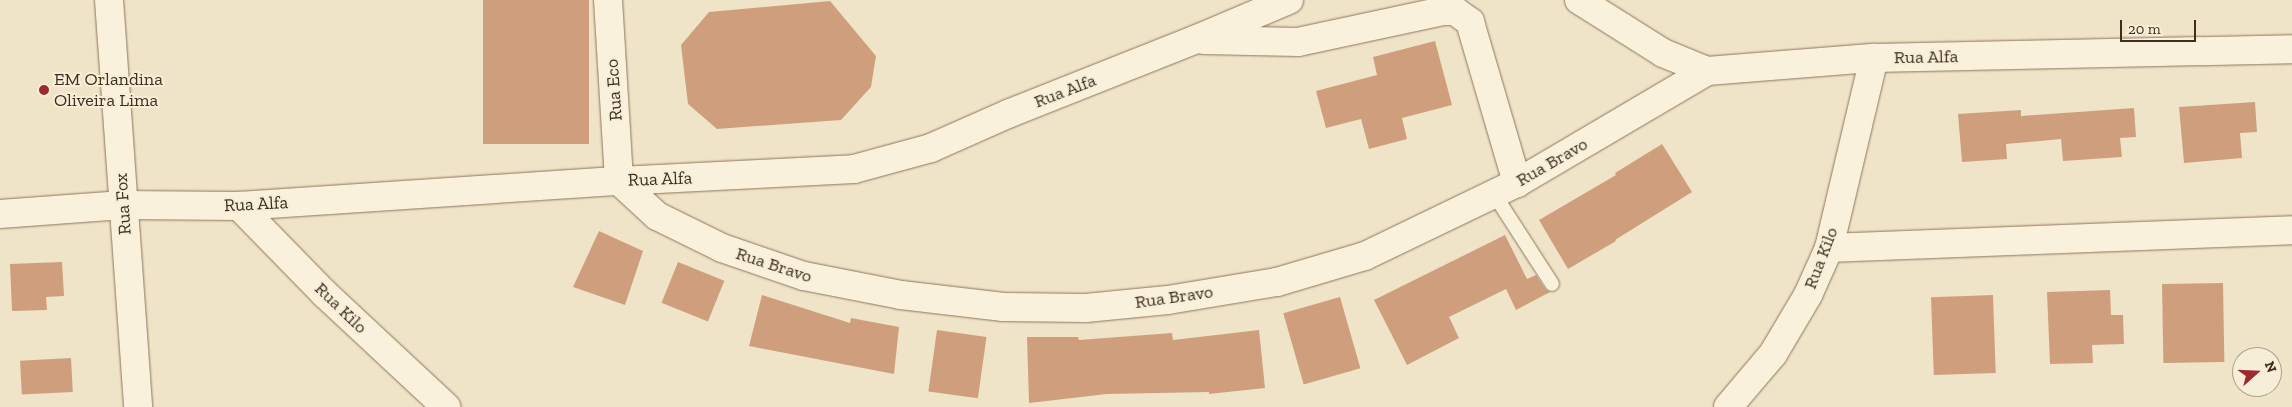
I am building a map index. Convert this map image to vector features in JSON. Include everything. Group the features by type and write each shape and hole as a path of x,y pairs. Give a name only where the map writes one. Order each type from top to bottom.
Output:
{"street":[{"name":"Rua Fox","path":"109,0 138,407"},
{"name":"Rua Eco","path":"608,0 619,181"},
{"name":"Rua Alfa","path":"0,214 123,205 238,206 619,181 854,170 930,148 1010,113 1197,39 1289,0"},
{"name":"Rua Alfa","path":"1585,1 1663,53 1707,71 1874,58 2292,49"},
{"path":"1197,39 1298,42 1461,5 1470,22 1506,189"},
{"name":"Rua Kilo","path":"1728,407 1773,354 1808,295 1829,248 1874,58"},
{"name":"Rua Bravo","path":"619,181 657,216 722,248 804,276 901,295 1003,307 1104,306 1168,300 1277,282 1365,256 1506,189 1707,71"},
{"name":"Rua Kilo","path":"238,206 325,294 446,407"},
{"path":"1829,248 2292,230"}],"lane":[{"path":"1506,189 1552,284"}],"building":[{"path":"483,0 589,0 589,144 483,144"},
{"path":"830,1 876,56 871,87 841,120 717,129 688,104 681,45 709,12"},
{"path":"1435,41 1452,105 1402,118 1407,139 1369,149 1361,119 1326,128 1316,91 1377,75 1373,57"},
{"path":"2255,102 2257,132 2240,133 2242,158 2184,163 2179,107"},
{"path":"2134,108 2136,137 2120,138 2122,157 2063,161 2061,139 2006,144 2007,159 1962,162 1958,114 2021,110 2021,116"},
{"path":"1662,144 1692,192 1616,241 1568,269 1539,220 1616,175 1615,173"},
{"path":"599,231 643,251 625,305 573,287"},
{"path":"1505,235 1527,279 1536,275 1545,289 1550,292 1516,310 1506,289 1449,317 1459,338 1407,365 1374,300"},
{"path":"62,262 64,296 46,297 47,310 12,311 10,264"},
{"path":"678,262 724,281 708,322 662,303"},
{"path":"2223,283 2224,362 2163,363 2162,284"},
{"path":"2110,290 2111,315 2123,315 2124,344 2092,345 2093,363 2050,364 2047,292"},
{"path":"762,295 850,323 851,318 899,327 894,374 749,346"},
{"path":"1993,295 1996,373 1934,375 1931,297"},
{"path":"1340,297 1360,368 1304,384 1283,313"},
{"path":"937,330 987,337 978,398 928,391"},
{"path":"1259,330 1265,388 1209,394 1209,392 1107,394 1029,403 1027,337 1078,337 1079,340 1172,333 1173,340"},
{"path":"71,358 73,392 22,395 20,361"}],"place":[{"name":"EM Orlandina Oliveira Lima","path":"44,90"}]}
